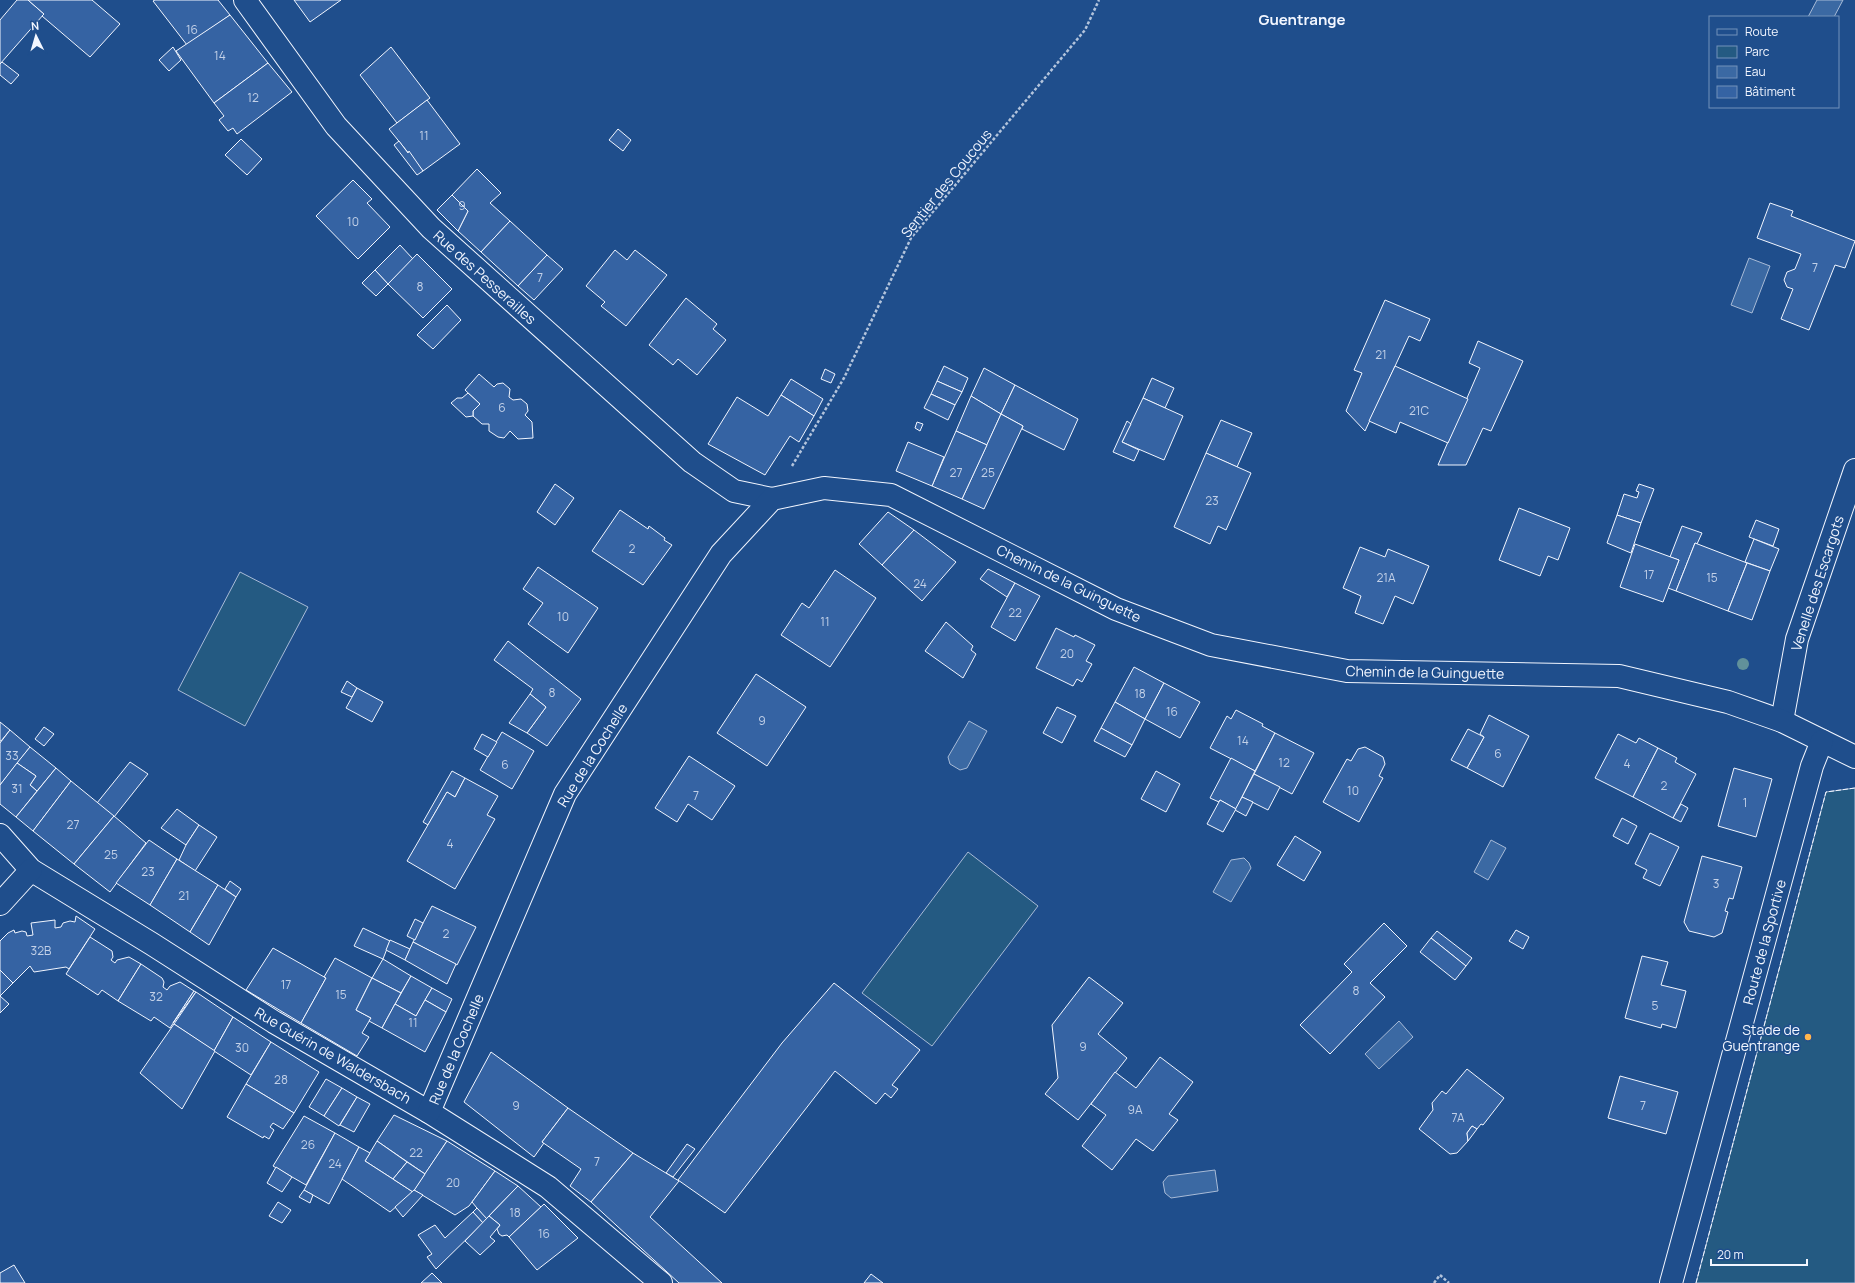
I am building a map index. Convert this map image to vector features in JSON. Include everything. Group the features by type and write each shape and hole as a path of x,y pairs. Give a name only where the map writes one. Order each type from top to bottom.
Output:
{"street":[{"name":"Rue des Pesserailles","path":"245,0 336,126 431,228 692,462 734,491 772,499"},
{"name":"Venelle des Escargots","path":"1782,721 1797,639 1855,470"},
{"name":"Chemin de la Guinguette","path":"772,499 824,488 891,495 1116,609 1211,645 1347,672 1619,676 1728,702 1782,721 1855,757"},
{"name":"Rue de la Cochelle","path":"429,1112 565,794 721,554 772,499"},
{"name":"Route de la Sportive","path":"1671,1283 1812,766 1822,740"},
{"name":"Rue Guérin de Waldersbach","path":"0,835 31,870 152,944 274,1022 429,1112 548,1187 661,1283"},
{"path":"0,904 31,870"}],"path":[{"name":"Sentier des Coucous","path":"772,499 844,378 911,238 1085,30 1098,0"},
{"path":"1434,1283 1440,1275 1449,1283"}],"green space":[{"path":"240,572 308,607 245,726 178,690"},
{"name":"Stade de Guentrange","path":"1855,788 1855,1283 1696,1283 1826,792"},
{"path":"968,852 1038,906 932,1046 862,993"}],"water":[{"path":"1817,0 1843,0 1835,16 1809,16"},
{"path":"1749,258 1770,266 1752,313 1731,305"},
{"path":"969,721 987,731 967,768 960,770 950,764 948,757"},
{"path":"1491,840 1506,848 1488,880 1474,872"},
{"path":"1244,858 1249,863 1251,868 1231,902 1213,892 1231,860"},
{"path":"1399,1021 1413,1037 1379,1069 1365,1054"},
{"path":"1215,1170 1218,1191 1171,1198 1165,1193 1163,1182 1168,1176"}],"building":[{"path":"17,0 28,0 44,14 0,64 0,20"},
{"path":"28,0 92,0 120,24 90,57 42,16 44,14"},
{"path":"218,0 230,15 187,45 153,1"},
{"path":"294,0 341,0 310,22"},
{"path":"230,15 268,63 214,103 176,51"},
{"path":"173,47 181,60 169,71 159,60"},
{"path":"391,47 430,98 397,123 360,75"},
{"path":"2,62 19,75 11,84 0,75 0,64"},
{"path":"268,63 292,92 237,134 233,128 228,131 219,120 224,116 214,103"},
{"path":"427,100 460,144 423,171 389,129"},
{"path":"618,129 631,140 623,151 609,140"},
{"path":"241,139 262,159 247,175 225,155"},
{"path":"399,141 408,153 409,151 423,171 417,175 394,145"},
{"path":"477,169 501,193 490,203 510,221 481,252 458,231 468,211 452,195"},
{"path":"353,180 372,199 367,203 390,227 358,259 316,216"},
{"path":"452,195 468,211 458,231 437,210"},
{"path":"1770,203 1793,211 1791,216 1855,241 1845,268 1835,265 1809,330 1781,319 1793,289 1787,287 1784,280 1787,272 1795,269 1801,254 1757,238"},
{"path":"510,221 547,255 518,286 481,252"},
{"path":"400,245 413,259 388,284 375,270"},
{"path":"615,250 627,260 635,250 667,275 626,326 601,306 605,302 586,286"},
{"path":"417,254 452,289 423,318 388,284"},
{"path":"547,255 563,269 534,300 518,286"},
{"path":"375,270 388,284 376,296 362,283"},
{"path":"686,298 717,324 713,329 726,340 697,375 678,359 673,365 649,345"},
{"path":"1385,300 1430,319 1420,341 1409,336 1365,431 1346,411 1362,373 1354,370"},
{"path":"447,305 461,320 433,349 417,335"},
{"path":"1478,341 1523,361 1491,431 1483,428 1466,465 1438,465 1480,368 1469,363"},
{"path":"944,366 968,378 962,392 937,381"},
{"path":"1395,366 1468,399 1448,443 1400,422 1396,433 1369,421"},
{"path":"984,368 1015,385 1001,414 971,396"},
{"path":"825,369 835,374 831,383 821,379"},
{"path":"479,374 494,387 497,384 503,383 510,389 509,397 513,400 521,399 527,404 528,411 525,415 532,422 533,438 518,439 510,431 504,438 498,437 489,431 489,424 482,424 473,416 473,411 480,404 465,390"},
{"path":"1152,378 1174,388 1165,408 1143,398"},
{"path":"791,379 823,399 814,416 781,395"},
{"path":"937,381 962,392 955,405 931,394"},
{"path":"1015,385 1078,419 1064,450 1022,429 1023,426 1001,414"},
{"path":"468,393 480,404 473,411 473,416 466,417 451,403 457,398 462,398"},
{"path":"931,394 955,405 948,420 924,408"},
{"path":"781,395 814,416 799,442 790,436 765,475 708,444 737,397 768,416"},
{"path":"971,396 1001,414 987,445 956,431"},
{"path":"1143,398 1183,416 1164,460 1122,442"},
{"path":"1001,414 1023,426 984,509 962,499"},
{"path":"1221,420 1252,433 1237,467 1206,453"},
{"path":"1127,421 1131,424 1122,442 1139,450 1134,461 1113,452"},
{"path":"917,422 923,424 920,431 915,428"},
{"path":"956,431 987,445 962,499 932,486"},
{"path":"908,442 944,457 932,486 896,471"},
{"path":"1206,453 1251,473 1226,530 1218,526 1210,544 1174,527"},
{"path":"555,484 574,498 555,525 537,512"},
{"path":"1639,484 1654,489 1641,523 1617,515 1624,494 1637,498 1639,492 1636,491"},
{"path":"1519,508 1570,528 1558,560 1548,556 1540,576 1499,560"},
{"path":"620,510 648,529 649,526 665,538 664,540 672,545 643,585 592,551"},
{"path":"888,512 914,530 882,565 859,544"},
{"path":"1617,515 1641,523 1631,553 1607,543"},
{"path":"1756,520 1779,529 1773,546 1749,537"},
{"path":"1682,526 1702,533 1697,544 1695,543 1676,591 1668,588 1679,560 1670,557"},
{"path":"914,530 956,562 922,601 882,565"},
{"path":"1754,539 1779,549 1770,571 1745,562"},
{"path":"1695,543 1747,563 1728,611 1676,591"},
{"path":"1635,544 1679,560 1663,602 1620,587"},
{"path":"1360,547 1385,557 1388,549 1429,566 1413,604 1395,596 1383,624 1355,613 1361,596 1343,588"},
{"path":"1747,563 1770,571 1752,620 1728,611"},
{"path":"538,567 598,608 568,653 528,624 543,603 523,589"},
{"path":"988,569 1015,583 1007,597 980,579"},
{"path":"835,570 876,598 830,667 781,635 802,603 809,608"},
{"path":"1015,583 1040,596 1015,641 991,627"},
{"path":"946,622 973,646 971,650 976,654 963,678 925,651"},
{"path":"1056,628 1095,645 1086,661 1092,664 1082,682 1077,679 1073,686 1036,668"},
{"path":"508,641 581,699 547,746 527,733 546,707 530,694 533,689 494,660"},
{"path":"1134,667 1164,683 1145,719 1115,702"},
{"path":"756,674 806,707 767,766 717,733"},
{"path":"347,681 357,688 352,697 341,692"},
{"path":"1164,683 1200,702 1180,738 1145,719"},
{"path":"357,688 383,702 372,722 346,708"},
{"path":"530,694 546,707 527,733 509,723"},
{"path":"1115,702 1145,719 1132,745 1101,728"},
{"path":"1057,707 1076,716 1062,743 1043,733"},
{"path":"1236,710 1263,724 1262,726 1275,733 1255,771 1210,748 1227,716 1231,719"},
{"path":"1489,715 1529,736 1503,787 1467,768 1484,737 1480,734"},
{"path":"0,722 10,730 1,741 0,741"},
{"path":"44,727 54,734 44,746 35,739"},
{"path":"1101,728 1132,745 1125,757 1094,741"},
{"path":"1468,729 1484,737 1467,768 1451,760"},
{"path":"10,730 30,747 0,785 0,743"},
{"path":"502,732 534,751 512,789 480,770"},
{"path":"1275,733 1314,753 1292,794 1254,774"},
{"path":"482,734 497,742 488,757 474,749"},
{"path":"1618,734 1636,743 1639,738 1658,748 1633,797 1595,778"},
{"path":"30,747 56,768 37,791 30,785 36,776 17,763"},
{"path":"1365,747 1383,757 1385,764 1379,776 1383,778 1359,822 1323,802 1347,759 1351,761 1358,749"},
{"path":"1658,748 1677,758 1675,762 1696,774 1673,818 1633,797"},
{"path":"689,756 735,786 712,820 688,804 677,822 655,808"},
{"path":"1231,758 1255,771 1236,809 1220,800 1219,802 1210,798"},
{"path":"130,762 148,774 114,817 97,803"},
{"path":"17,763 36,776 30,785 37,791 16,817 0,804 0,785"},
{"path":"56,768 71,781 33,831 16,817"},
{"path":"1734,768 1772,779 1756,837 1718,826"},
{"path":"452,771 465,778 455,797 447,792 428,825 423,822"},
{"path":"1156,771 1180,784 1166,812 1141,799"},
{"path":"1254,774 1280,787 1268,810 1242,797"},
{"path":"465,778 498,796 487,815 495,819 455,889 407,861 447,792 455,797"},
{"path":"71,781 114,816 74,864 33,831"},
{"path":"1242,797 1253,802 1246,816 1235,810"},
{"path":"1220,800 1236,809 1223,832 1207,824"},
{"path":"1681,804 1688,808 1681,822 1673,818"},
{"path":"177,809 199,825 186,845 161,828"},
{"path":"114,816 146,843 110,892 74,864"},
{"path":"1622,818 1637,826 1628,844 1613,836"},
{"path":"199,825 217,837 195,871 179,860 186,845"},
{"path":"1650,833 1679,847 1660,886 1643,878 1647,870 1635,864"},
{"path":"1295,836 1321,852 1304,881 1277,865"},
{"path":"149,840 177,859 150,905 116,883"},
{"path":"1702,856 1742,867 1733,899 1729,898 1725,911 1728,912 1722,933 1714,937 1689,931 1684,922"},
{"path":"177,859 218,885 190,932 150,905"},
{"path":"230,881 241,889 236,897 225,889"},
{"path":"218,885 236,897 209,945 190,932"},
{"path":"432,906 476,927 457,965 413,942"},
{"path":"76,916 95,929 69,969 66,967 34,972 30,966 13,983 0,970 0,941 8,933 14,930 15,933 22,931 26,932 27,936 33,935 31,923 55,920 55,928 61,927 63,923 70,921 75,922"},
{"path":"415,919 423,923 415,940 407,936"},
{"path":"1384,923 1407,946 1370,983 1385,997 1330,1054 1300,1025 1352,972 1344,964"},
{"path":"363,928 390,941 383,959 354,946"},
{"path":"1516,930 1529,937 1523,949 1509,941"},
{"path":"1437,931 1472,958 1466,966 1431,938"},
{"path":"90,937 112,951 113,957 111,960 115,963 117,960 129,957 141,964 118,1001 102,990 98,995 66,974"},
{"path":"1431,938 1466,966 1455,980 1420,952"},
{"path":"390,940 410,949 405,960 386,950"},
{"path":"413,942 456,964 447,984 405,960"},
{"path":"273,948 326,978 301,1023 246,990"},
{"path":"1642,956 1668,962 1661,985 1686,991 1676,1028 1662,1024 1661,1028 1625,1018"},
{"path":"335,958 372,978 356,1010 371,1018 362,1033 369,1037 357,1056 301,1023 326,978 324,977"},
{"path":"383,959 411,976 401,993 372,978"},
{"path":"141,964 162,978 164,982 163,987 167,990 170,986 180,982 194,991 170,1028 154,1017 151,1021 118,1001"},
{"path":"0,970 13,983 0,996"},
{"path":"411,976 432,988 416,1016 395,1004"},
{"path":"1089,977 1123,1003 1098,1034 1127,1058 1078,1120 1045,1094 1058,1078 1052,1025"},
{"path":"372,978 401,993 382,1028 369,1021 371,1018 356,1010"},
{"path":"834,983 920,1050 892,1085 898,1089 891,1098 885,1093 876,1104 835,1071 725,1213 678,1180 782,1043"},
{"path":"432,988 452,999 446,1012 425,1000"},
{"path":"194,991 196,992 173,1023"},
{"path":"196,992 233,1017 214,1051 174,1024"},
{"path":"0,996 9,1004 0,1013"},
{"path":"425,1000 446,1012 425,1052 382,1028 395,1004 416,1016"},
{"path":"233,1017 271,1042 251,1075 214,1051"},
{"path":"174,1024 215,1051 182,1109 140,1073"},
{"path":"271,1042 319,1072 294,1113 246,1084"},
{"path":"491,1052 568,1108 542,1142 544,1143 534,1157 464,1102"},
{"path":"1160,1057 1193,1082 1169,1114 1178,1120 1153,1151 1136,1139 1112,1170 1082,1146 1106,1115 1091,1104 1115,1072 1136,1088"},
{"path":"1467,1069 1504,1098 1483,1125 1481,1124 1477,1129 1472,1126 1467,1133 1468,1141 1457,1153 1450,1154 1419,1129 1433,1110 1432,1103 1442,1091 1446,1094"},
{"path":"1620,1076 1678,1092 1666,1134 1608,1118"},
{"path":"326,1079 342,1088 324,1116 309,1107"},
{"path":"246,1084 294,1113 283,1129 273,1123 270,1127 274,1130 269,1139 264,1136 263,1138 227,1117"},
{"path":"342,1088 357,1097 339,1126 324,1116"},
{"path":"357,1097 370,1104 354,1132 340,1125"},
{"path":"568,1108 633,1153 591,1202 570,1186 581,1169 542,1142"},
{"path":"394,1115 447,1141 425,1174 377,1141"},
{"path":"304,1116 335,1133 306,1185 273,1166"},
{"path":"1472,1126 1477,1129 1468,1141 1467,1133"},
{"path":"335,1133 359,1147 329,1204 304,1190"},
{"path":"377,1141 407,1162 393,1179 365,1161"},
{"path":"447,1141 495,1171 469,1206 455,1215 414,1190"},
{"path":"687,1144 695,1149 673,1177 666,1173"},
{"path":"359,1147 370,1153 365,1161 413,1192 390,1212 342,1179"},
{"path":"633,1153 679,1181 650,1217 722,1283 679,1283 591,1202"},
{"path":"407,1162 425,1174 413,1192 393,1179"},
{"path":"276,1167 292,1177 282,1192 267,1183"},
{"path":"495,1171 518,1186 486,1219 472,1202"},
{"path":"518,1186 541,1207 509,1237 507,1235 502,1236 499,1234 497,1229 500,1225 489,1216"},
{"path":"304,1190 313,1195 310,1203 299,1197"},
{"path":"414,1190 423,1195 403,1217 395,1207"},
{"path":"278,1202 291,1210 282,1223 269,1216"},
{"path":"544,1204 578,1238 537,1270 509,1237"},
{"path":"477,1208 487,1219 483,1223 473,1212"},
{"path":"473,1212 483,1223 436,1269 427,1257 432,1254 418,1235 435,1225 445,1238"},
{"path":"489,1216 500,1225 490,1237 495,1241 480,1255 465,1241"},
{"path":"14,1265 25,1283 0,1283 0,1273"},
{"path":"432,1273 442,1283 421,1283"},
{"path":"871,1274 883,1283 864,1283"}],"fence":[{"path":"1696,1283 1826,792 1855,788"}],"place":[{"name":"Stade de Guentrange","path":"1808,1037"}],"district":[{"name":"Guentrange","path":"1302,19"}]}
